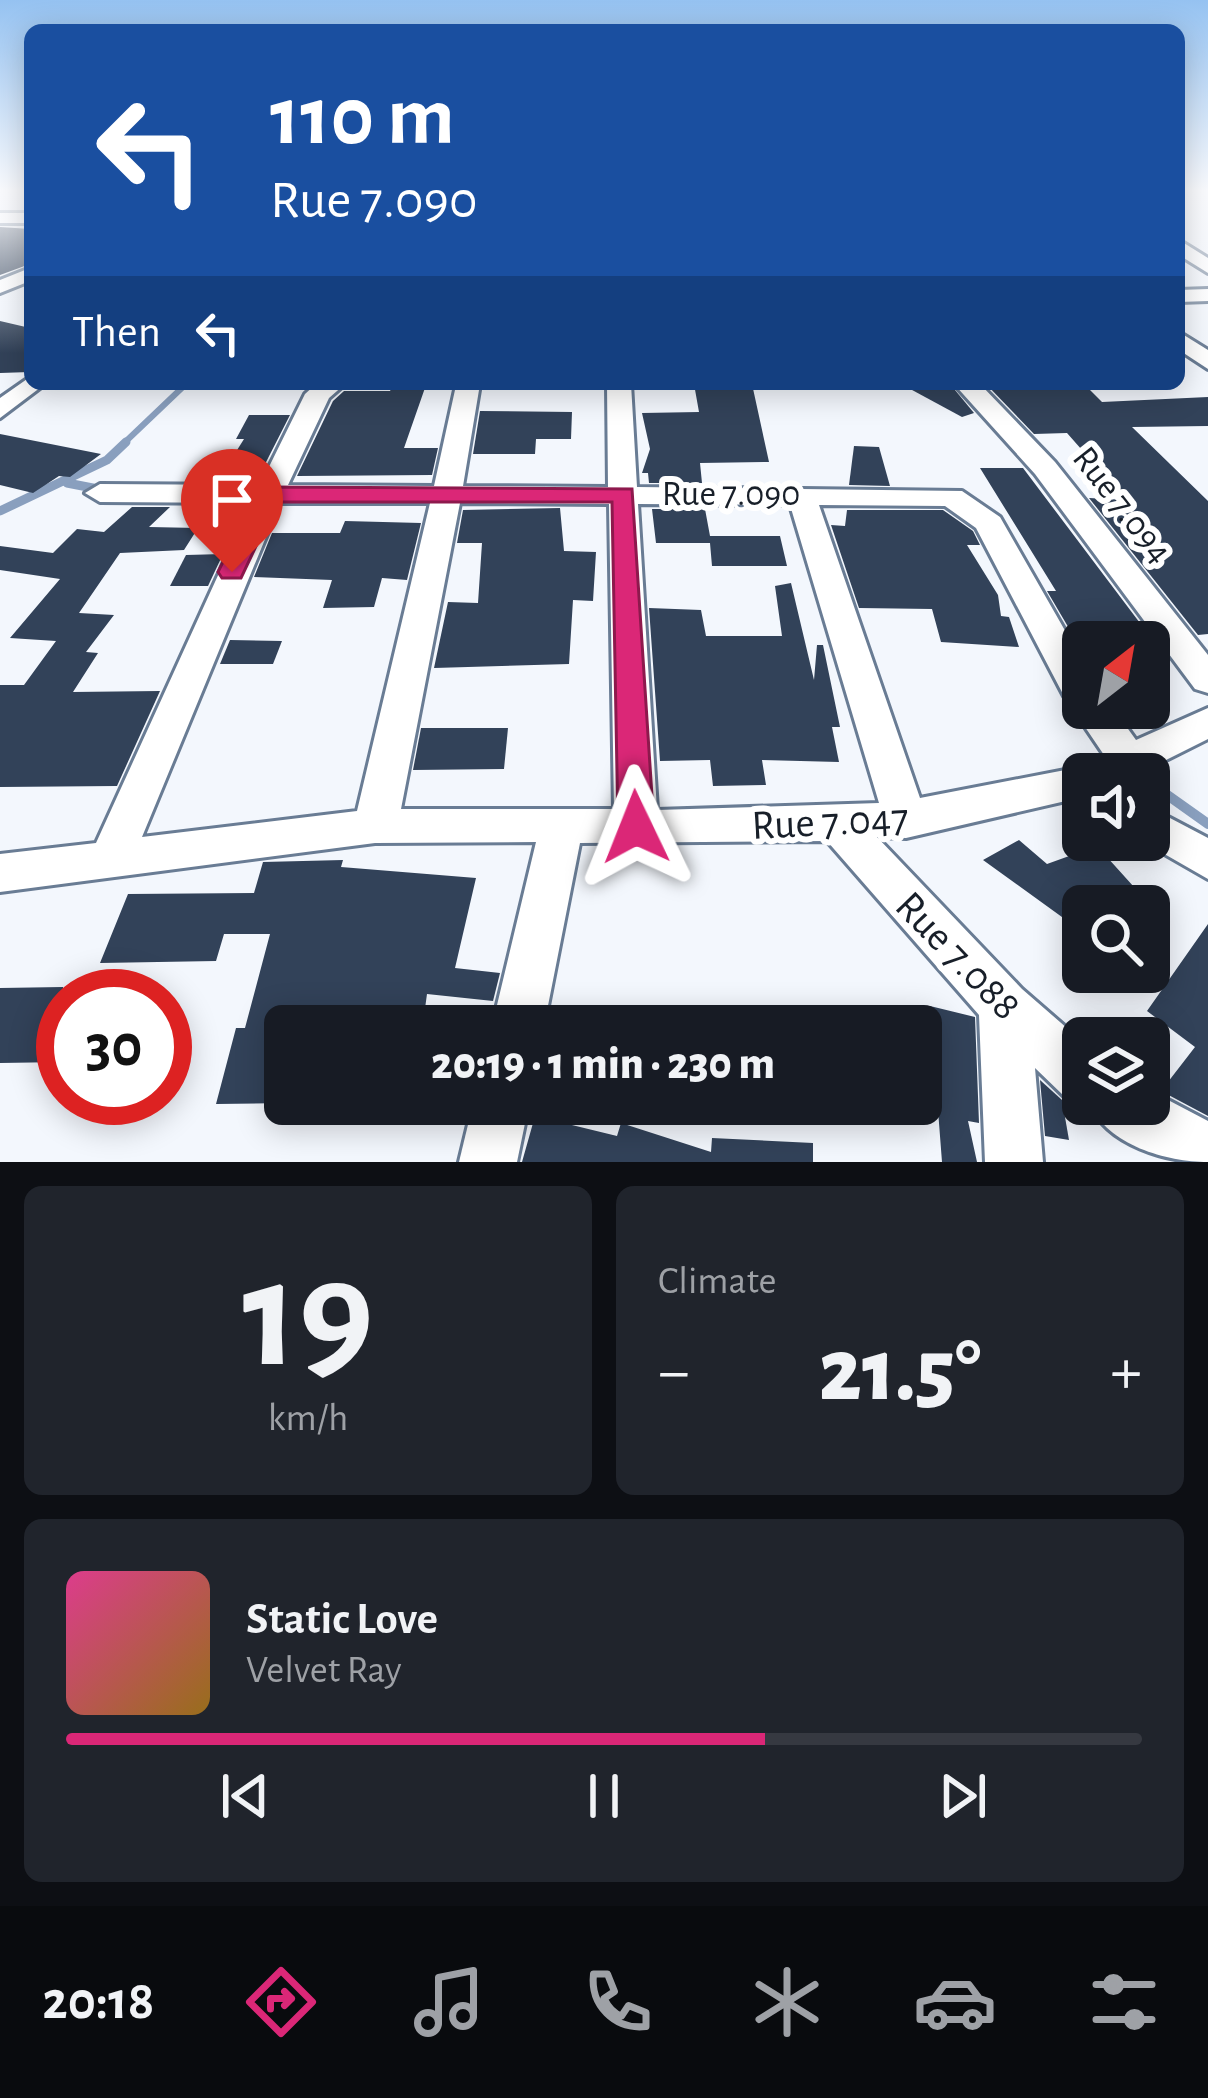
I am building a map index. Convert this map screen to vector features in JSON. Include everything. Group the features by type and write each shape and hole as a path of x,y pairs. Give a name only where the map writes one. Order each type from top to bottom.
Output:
{"street":[{"path":"0,410 25,390"},
{"path":"112,856 268,495 324,390"},
{"path":"375,826 412,670 467,390"},
{"path":"619,390 636,827"},
{"name":"Rue 7.094","path":"972,390 1045,468 1208,680"},
{"name":"Rue 7.090","path":"100,493 952,497 980,512 1062,658"},
{"path":"801,494 906,820"},
{"path":"1145,753 1208,722"},
{"name":"Rue 7.047","path":"0,873 375,826 840,827 1001,806 1062,787"},
{"path":"523,1005 562,825"},
{"name":"Rue 7.088","path":"840,827 1004,1006 1062,1058"},
{"path":"1170,837 1208,861"},
{"path":"1004,1006 1011,1052 1014,1162"},
{"path":"488,1162 496,1125"},
{"path":"1158,1125 1208,1151"}],"building":[{"path":"0,245 24,245 24,266 0,275"},
{"path":"0,321 24,327 24,372 0,373"},
{"path":"424,390 404,448 438,448 432,475 297,476 333,401 344,391"},
{"path":"695,390 753,390 769,462 700,463 702,483 649,483 648,473 642,473 650,449 642,413 699,412"},
{"path":"912,390 955,390 974,413 962,417"},
{"path":"992,390 1090,390 1102,402 1208,397 1208,426 1132,427 1208,501 1208,634 1198,635 1089,498 1126,500 1067,433 1034,434"},
{"path":"480,411 572,412 571,439 536,439 535,454 473,454"},
{"path":"249,415 290,415 262,470 224,471 244,439 236,439"},
{"path":"0,434 101,454 70,477 59,476 33,493 0,485"},
{"path":"854,446 879,447 890,486 849,485"},
{"path":"980,468 1023,468 1138,621 1065,621 1047,591 1056,591"},
{"path":"132,507 170,507 149,527 198,528 184,550 120,553 79,613 114,615 86,652 98,653 73,692 160,691 117,786 0,787 0,685 24,685 56,641 10,638 60,579 0,570 0,546 53,553 77,529 104,532"},
{"path":"560,508 564,551 596,552 593,601 573,600 569,664 434,668 448,602 478,603 482,543 457,543 463,510"},
{"path":"652,509 705,509 710,536 780,536 787,566 712,566 710,543 656,543"},
{"path":"847,510 943,510 973,531 980,545 967,545 998,595 1001,616 1009,617 1019,647 941,642 932,609 859,608 831,525 845,526"},
{"path":"345,521 421,523 407,580 382,578 374,607 323,608 332,580 254,577 272,533 340,533"},
{"path":"223,554 208,586 170,586 186,555"},
{"path":"791,583 814,680 817,645 823,645 840,727 832,727 839,762 762,760 766,785 713,786 710,760 660,761 649,608 701,610 706,636 782,636 775,586"},
{"path":"230,640 282,641 273,664 220,664"},
{"path":"421,728 508,728 504,769 413,770"},
{"path":"1019,840 1047,864 1062,859 1111,861 1132,885 1062,885 1062,917 983,860"},
{"path":"343,860 341,867 476,878 455,968 500,973 493,1001 427,994 425,1005 264,1005 264,1103 216,1104 236,1028 245,1028 270,934 224,934 216,961 100,963 128,894 254,893 263,862"},
{"path":"1208,924 1208,1116 1170,1096 1170,1079 1195,1047 1170,1028 1170,1017 1155,1017 1147,1011 1160,993 1170,993 1170,978"},
{"path":"36,987 36,1062 0,1063 0,988"},
{"path":"942,1009 975,1017 979,1123 968,1121 977,1162 942,1162"},
{"path":"1040,1080 1062,1100 1062,1125 1066,1125 1069,1140 1045,1136"},
{"path":"532,1125 572,1125 617,1136 620,1125 627,1125 711,1152 712,1138 813,1143 813,1162 522,1162"}],"waterway":[{"path":"122,445 180,390"},
{"path":"0,511 107,460 126,442"},
{"path":"67,483 103,490"},
{"path":"1170,797 1208,824"}],"route":[{"path":"232,572 268,495 387,491 624,494 636,827"}]}
